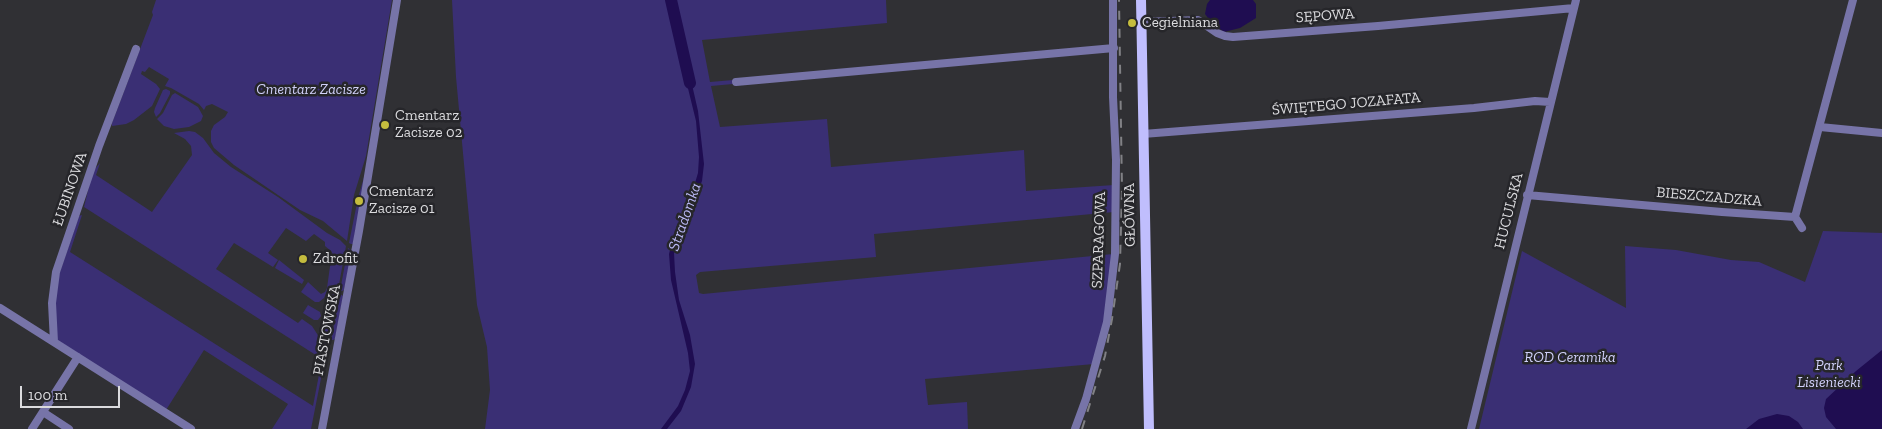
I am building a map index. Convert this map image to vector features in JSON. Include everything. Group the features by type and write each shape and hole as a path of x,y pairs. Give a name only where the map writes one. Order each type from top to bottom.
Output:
{"main road":[{"name":"GŁÓWNA","path":"1141,0 1149,429"}],"street":[{"name":"PIASTOWSKA","path":"322,429 360,231 397,0"},
{"name":"SZPARAGOWA","path":"1075,429 1083,411 1103,341 1114,264 1116,239 1116,160 1113,97 1113,0"},
{"path":"1802,228 1795,217 1853,0"},
{"name":"SĘPOWA","path":"1141,22 1198,20 1217,33 1232,36 1378,26 1575,4"},
{"name":"HUCULSKA","path":"1471,429 1575,4"},
{"path":"736,82 1114,48"},
{"name":"ŁUBINOWA","path":"54,342 52,304 56,272 99,146 136,49"},
{"name":"ŚWIĘTEGO JOZAFATA","path":"1143,134 1474,108 1535,101 1550,102"},
{"path":"1820,127 1882,133"},
{"name":"BIESZCZADZKA","path":"1527,195 1795,217"},
{"path":"0,308 191,429"},
{"path":"32,429 78,357"},
{"path":"43,412 69,429"}],"green space":[{"name":"Cmentarz Zacisze","path":"156,0 392,0 366,156 354,195 347,241 323,221 300,210 234,165 214,148 211,142 211,131 214,125 225,117 228,112 212,104 206,106 204,110 199,104 165,86 169,79 149,67 145,72 142,71 141,74 160,89 152,106 126,124 112,126 153,15 152,12"},
{"path":"452,0 886,0 887,23 702,40 710,82 733,80 733,84 711,86 720,127 827,119 831,167 1024,150 1026,191 1114,185 1114,212 874,234 876,257 700,272 696,275 699,293 1113,254 1105,322 1094,364 925,379 928,405 967,402 968,429 485,429 490,390 487,347 477,305 456,77"},
{"path":"163,90 170,91 170,94 156,117 155,108"},
{"path":"175,93 198,107 203,116 201,121 189,127 174,129 164,126 157,119 163,113 172,95"},
{"path":"195,132 203,138 214,153 231,167 278,197 346,246 338,290 328,289 324,298 319,302 315,302 301,292 308,282 321,294 327,288 332,252 325,246 325,242 314,234 306,241 286,228 268,253 278,260 273,267 234,243 216,269 298,323 302,319 312,326 321,340 328,343 311,429 272,429 288,404 204,350 166,410 57,340 55,333 55,286 79,216 82,215 70,252 313,406 322,359 84,207 94,170 100,163 96,175 152,212 192,155 191,146 185,139 174,133"},
{"path":"367,167 353,244 351,244 349,243 358,198"},
{"path":"1823,231 1882,233 1882,429 1479,429 1522,251 1626,308 1625,246 1676,250 1731,260 1759,262 1805,282"},
{"path":"348,248 352,251 344,290 340,291"},
{"path":"279,260 304,280 302,284 275,268"},
{"path":"333,294 337,294 328,339 324,337 323,333 330,298"},
{"path":"340,294 343,296 335,339 331,340"},
{"path":"308,305 320,312 321,316 318,320 314,320 303,313"}],"water":[{"path":"1210,0 1253,0 1256,4 1256,18 1240,28 1224,32 1211,22 1205,14"},
{"path":"688,67 698,111 704,164 702,181 683,222 674,253 679,300 690,335 695,364 691,387 681,411 667,429 661,429 678,406 690,371 688,353 671,280 669,254 675,231 692,193 698,173 699,157 696,121 683,68"},
{"path":"1882,350 1882,429 1836,429 1826,417 1824,408 1826,399"},
{"path":"1777,414 1789,416 1798,422 1803,429 1746,429 1759,419"}],"waterway":[{"name":"Stradomka","path":"671,0 690,83"}],"railway":[{"path":"1082,429 1105,356 1120,264 1122,190 1119,0"}],"place":[{"name":"Cegielniana","path":"1132,23"},
{"name":"Cmentarz Zacisze 02","path":"385,125"},
{"name":"Cmentarz Zacisze 01","path":"359,201"},
{"name":"Zdrofit","path":"303,259"}],"park label":[{"name":"ROD Ceramika","path":"1570,358"},
{"name":"Park Lisieniecki","path":"1829,374"}]}
